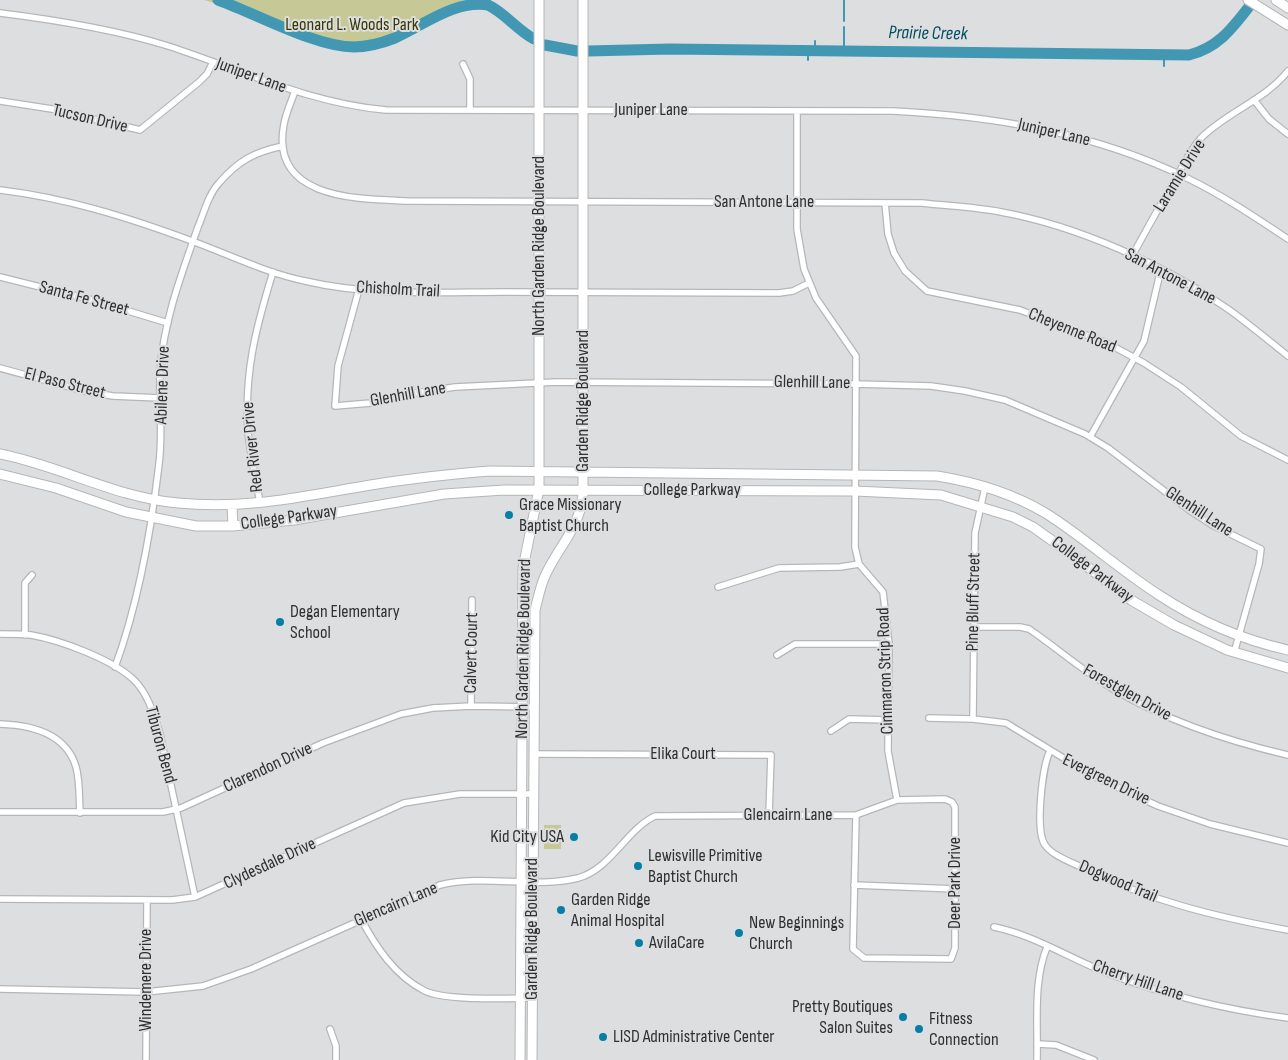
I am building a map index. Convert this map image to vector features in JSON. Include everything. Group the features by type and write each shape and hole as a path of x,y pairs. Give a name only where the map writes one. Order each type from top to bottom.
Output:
{"main road":[{"name":"North Garden Ridge Boulevard","path":"520,1060 523,568 539,489 539,0"},
{"name":"Garden Ridge Boulevard","path":"532,1060 535,610 546,575 575,528 582,503 583,489 583,0"},
{"path":"1248,0 1288,25"},
{"path":"1276,0 1288,8"},
{"name":"College Parkway","path":"0,454 41,464 154,500 232,506 260,504 429,476 490,471 855,473 936,476 985,487 1024,502 1047,514 1161,596 1239,636 1288,650"},
{"name":"College Parkway","path":"0,474 56,488 111,508 150,518 196,526 233,526 294,520 444,494 539,489 855,490 941,495 1013,517 1032,527 1131,600 1181,628 1234,652 1288,668"},
{"path":"232,506 233,526"}],"street":[{"name":"Juniper Lane","path":"0,13 54,21 133,37 167,46 313,98 360,108 935,113 1011,123 1112,147 1178,174 1231,202 1288,239"},
{"name":"Tucson Drive","path":"0,101 52,109 140,130 200,82 207,74 213,62"},
{"path":"463,64 470,78 470,110"},
{"name":"Laramie Drive","path":"1132,256 1178,174 1205,134 1228,115 1254,100 1281,80 1288,71"},
{"path":"282,146 284,124 295,92"},
{"path":"1254,100 1263,113 1288,134"},
{"path":"718,587 779,568 840,567 859,564 855,547 856,356 826,315 808,283 798,242 797,111"},
{"name":"San Antone Lane","path":"282,146 292,168 300,179 312,187 325,193 366,199 408,201 922,203 1002,212 1082,234 1185,281 1228,309 1288,356"},
{"name":"Abilene Drive","path":"115,667 131,620 154,500 161,446 160,398 163,344 193,241 209,199 218,184 251,155 282,146"},
{"name":"Chisholm Trail","path":"0,190 95,208 193,241 273,272 306,282 358,289 419,292 779,293 793,291 808,283"},
{"name":"Cheyenne Road","path":"885,203 888,234 894,253 905,271 927,291 1020,310 1085,333 1134,358 1181,387 1241,436 1288,460"},
{"path":"1090,437 1146,333 1161,269"},
{"name":"Red River Drive","path":"260,504 248,432 247,386 253,341 273,272"},
{"name":"Santa Fe Street","path":"0,278 92,300 168,324"},
{"name":"Glenhill Lane","path":"358,289 338,366 335,406 371,402 455,387 539,383 856,384 931,386 985,395 1056,420 1108,448 1212,525 1261,550 1259,564 1234,652"},
{"name":"El Paso Street","path":"0,368 88,392 113,396 160,398"},
{"name":"Pine Bluff Street","path":"973,719 975,533 985,487"},
{"name":"Cimmaron Strip Road","path":"859,564 884,592 889,644 888,751 897,800"},
{"path":"25,634 25,583 32,574"},
{"name":"Calvert Court","path":"471,706 472,600"},
{"name":"Forestglen Drive","path":"973,627 1020,627 1028,629 1091,674 1147,708 1244,745 1288,755"},
{"name":"Tiburon Bend","path":"0,634 25,634 63,644 115,667 133,679 152,710 195,897"},
{"path":"777,656 795,644 889,644"},
{"name":"Clarendon Drive","path":"0,812 150,813 176,809 370,723 417,710 471,706 534,707"},
{"name":"Evergreen Drive","path":"929,718 973,719 1006,723 1050,752 1093,776 1158,806 1210,824 1288,844"},
{"path":"830,731 849,719 888,720"},
{"path":"0,724 36,728 60,742 67,749 76,766 80,813"},
{"name":"Dogwood Trail","path":"1050,752 1043,768 1041,785 1041,835 1044,844 1052,852 1102,877 1161,901 1204,913 1288,930"},
{"name":"Elika Court","path":"534,754 771,755 769,816"},
{"name":"Clydesdale Drive","path":"0,899 147,900 195,897 404,803 445,795 492,792 533,794"},
{"name":"Glencairn Lane","path":"0,989 146,992 203,986 251,969 440,885 470,880 532,882 579,878 600,866 645,821 655,816 856,815 897,800 945,799 952,802 955,807"},
{"name":"Deer Park Drive","path":"854,885 853,949 857,954 864,958 952,960 955,948 955,807"},
{"path":"856,815 854,885 956,889"},
{"name":"Windemere Drive","path":"146,1060 147,900"},
{"path":"361,920 377,949 391,964 425,991 445,996 532,998"},
{"name":"Cherry Hill Lane","path":"994,927 1017,931 1047,947 1107,973 1165,992 1247,1013 1288,1018"},
{"path":"1038,1060 1039,979 1042,957 1047,947"},
{"path":"330,1029 336,1046 336,1060"},
{"path":"1038,1044 1056,1045 1094,1060"}],"green space":[{"name":"Leonard L. Woods Park","path":"204,0 470,0 470,5 443,11 397,41 357,50 325,47 234,9"},
{"path":"544,825 561,825 561,849 544,849"}],"waterway":[{"name":"Prairie Creek","path":"218,0 286,29 339,46 359,47 380,43 395,38 451,10 475,4 488,5 494,8 534,39"},
{"path":"844,0 844,21"},
{"name":"Prairie Creek","path":"588,51 670,49 1189,55 1208,48 1223,37 1248,8"},
{"path":"844,27 844,51"},
{"path":"815,41 815,51"},
{"name":"Prairie Creek","path":"545,45 577,51"},
{"path":"808,51 808,60"},
{"path":"1164,55 1164,66"}],"place":[{"name":"Grace Missionary Baptist Church","path":"509,515"},
{"name":"Degan Elementary School","path":"280,622"},
{"name":"Kid City USA","path":"574,837"},
{"name":"Lewisville Primitive Baptist Church","path":"638,866"},
{"name":"Garden Ridge Animal Hospital","path":"561,910"},
{"name":"New Beginnings Church","path":"739,933"},
{"name":"AvilaCare","path":"639,943"},
{"name":"Pretty Boutiques Salon Suites","path":"903,1017"},
{"name":"Fitness Connection","path":"919,1029"},
{"name":"LISD Administrative Center","path":"603,1037"}]}
